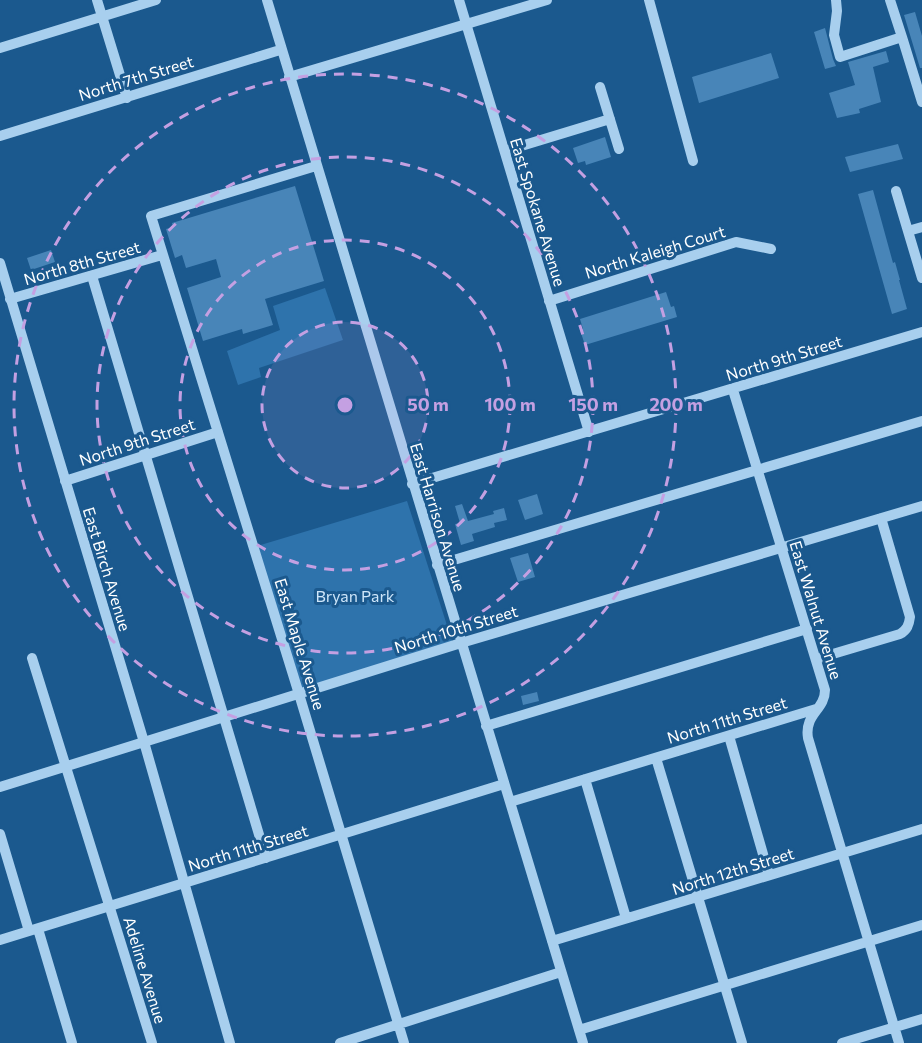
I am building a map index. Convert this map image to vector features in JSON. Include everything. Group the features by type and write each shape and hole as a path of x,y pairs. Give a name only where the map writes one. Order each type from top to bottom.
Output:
{"street":[{"path":"97,0 126,98"},
{"path":"0,48 156,0"},
{"name":"East Harrison Avenue","path":"267,0 280,50 583,1043"},
{"name":"East Spokane Avenue","path":"459,0 589,432"},
{"path":"289,77 547,0"},
{"path":"649,0 693,161"},
{"path":"836,0 834,35 840,57 902,37"},
{"path":"890,0 922,102"},
{"name":"North 7th Street","path":"0,136 280,50"},
{"path":"600,87 619,149"},
{"path":"505,151 610,119"},
{"name":"East Maple Avenue","path":"316,166 151,216 404,1043"},
{"path":"896,191 922,278"},
{"path":"908,231 922,227"},
{"name":"North Kaleigh Court","path":"549,301 736,242 771,249"},
{"name":"North 8th Street","path":"10,299 162,255"},
{"name":"East Birch Avenue","path":"0,263 3,283 10,299 144,742 230,1043"},
{"path":"92,276 266,858"},
{"name":"North 9th Street","path":"412,484 922,332"},
{"name":"East Walnut Avenue","path":"733,390 825,690 823,702 808,722 808,738 899,1043"},
{"path":"437,565 922,421"},
{"name":"North 9th Street","path":"65,481 218,432"},
{"name":"North 10th Street","path":"0,787 461,643 922,506"},
{"path":"816,659 900,633 907,628 910,617 881,519"},
{"path":"486,726 807,629"},
{"name":"Adeline Avenue","path":"32,658 152,1043"},
{"name":"North 11th Street","path":"510,802 816,709"},
{"path":"729,736 769,875"},
{"path":"656,758 742,1043"},
{"path":"585,779 626,918"},
{"name":"North 11th Street","path":"0,940 504,784"},
{"name":"North 12th Street","path":"552,941 922,829"},
{"path":"0,834 72,1043"},
{"path":"579,1030 922,925"},
{"path":"340,1043 561,972"},
{"path":"842,1043 922,1019"}],"green space":[{"path":"325,288 343,340 259,368 261,377 238,385 227,351 280,330 273,306"},
{"name":"Bryan Park","path":"407,501 453,644 299,694 254,547"}],"building":[{"path":"915,12 922,36 922,68 920,68 904,15"},
{"path":"825,28 836,66 825,69 814,32"},
{"path":"886,51 889,62 873,67 881,102 859,109 860,113 837,118 829,93 855,85 848,62"},
{"path":"771,53 779,78 699,103 692,77"},
{"path":"605,137 611,157 586,165 585,161 578,163 573,148"},
{"path":"898,144 903,159 850,172 845,157"},
{"path":"295,186 324,281 265,299 273,325 243,334 242,329 203,341 187,288 221,277 216,259 186,268 182,255 175,258 166,229 173,227 172,223"},
{"path":"873,190 907,309 892,314 858,194"},
{"path":"51,250 55,262 31,270 27,258"},
{"path":"666,292 677,317 585,345 580,330 583,329 580,319"},
{"path":"537,494 543,514 525,520 518,500"},
{"path":"462,504 468,521 494,514 493,511 504,508 507,520 494,523 495,527 472,534 474,541 461,545 455,524 460,523 455,506"},
{"path":"528,553 535,577 518,582 510,558"},
{"path":"537,692 539,701 523,705 521,696"}]}
